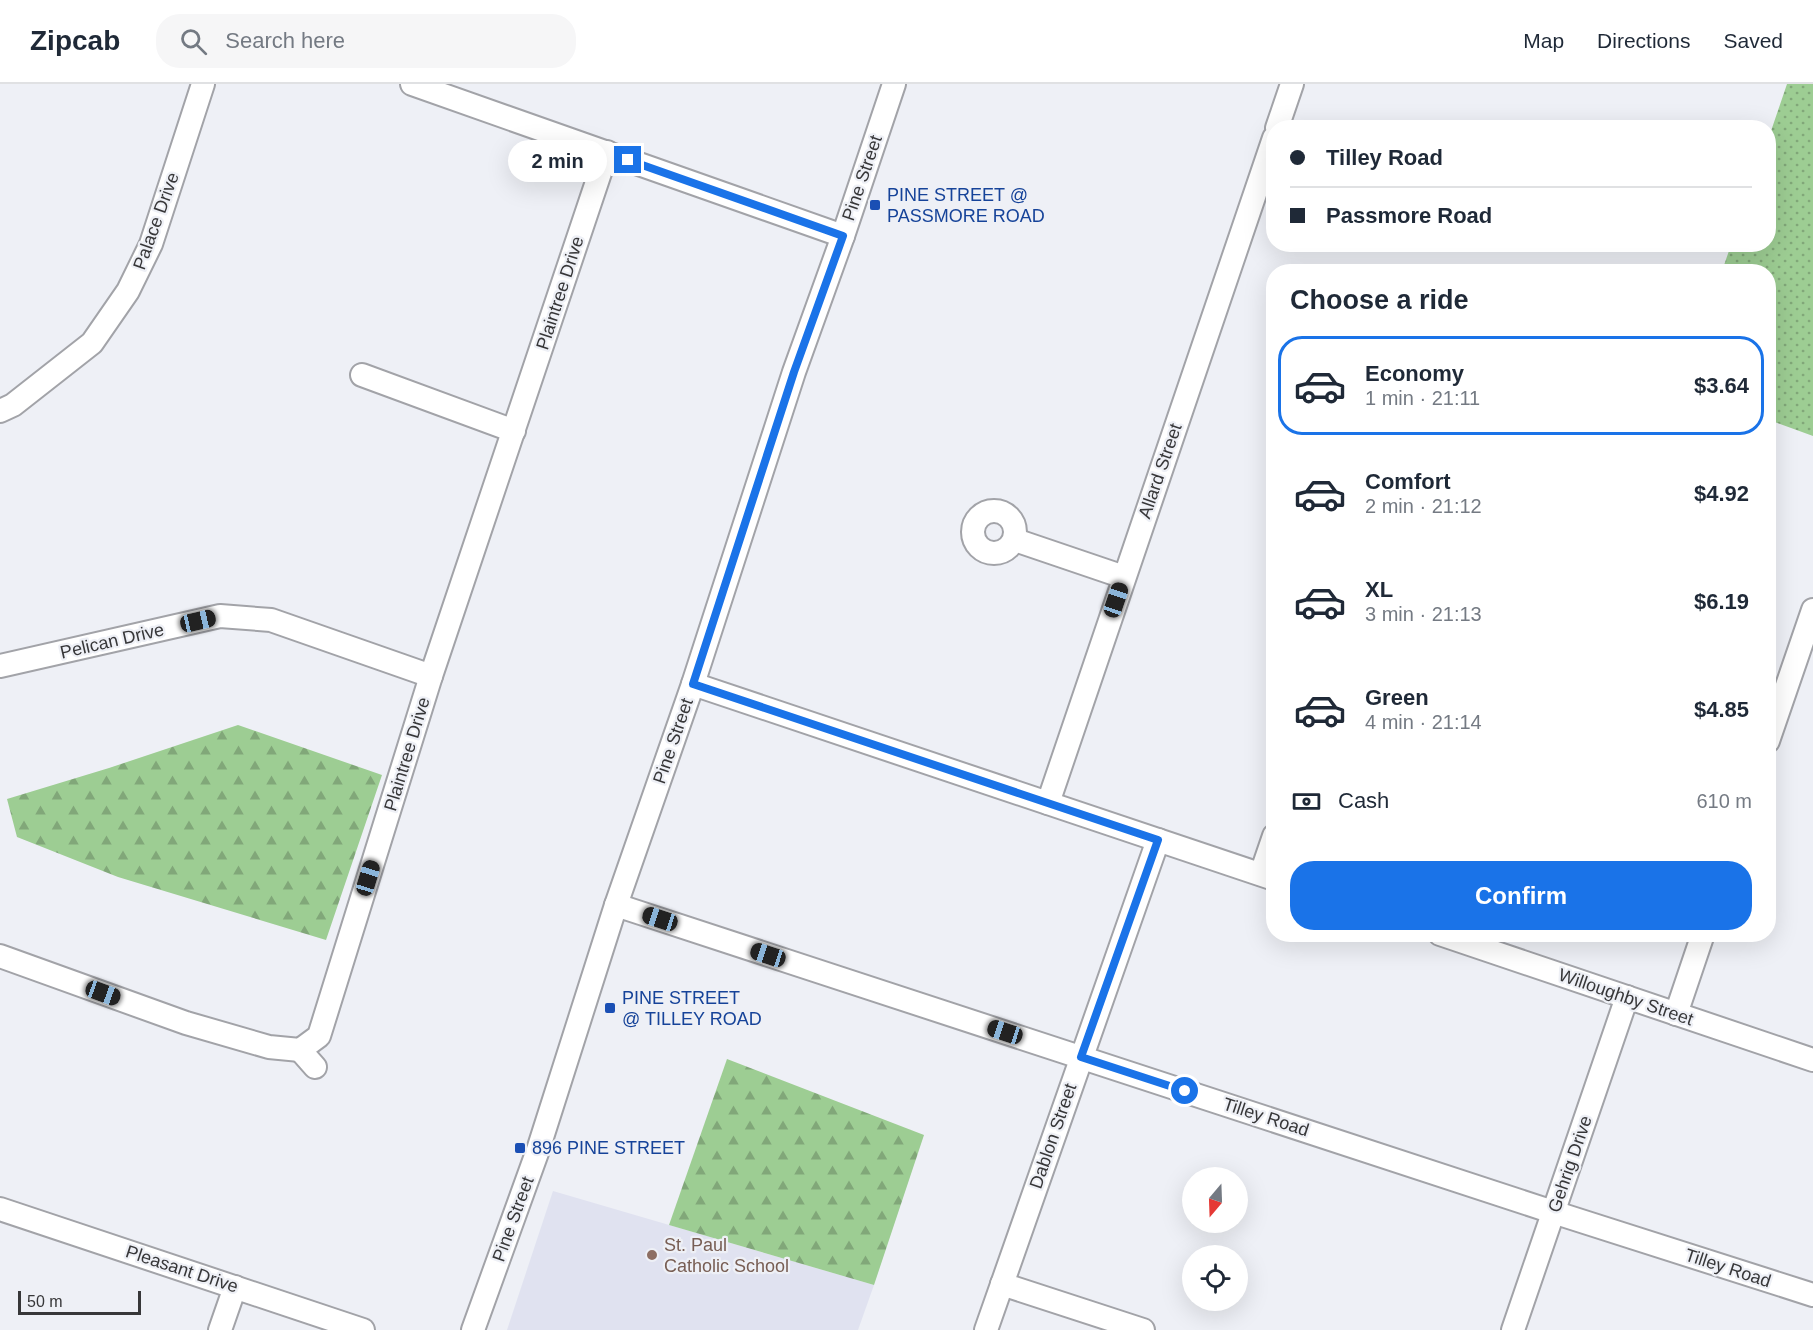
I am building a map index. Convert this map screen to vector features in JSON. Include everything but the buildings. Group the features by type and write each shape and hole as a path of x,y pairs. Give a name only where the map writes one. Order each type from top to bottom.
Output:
{"street":[{"name":"Palace Drive","path":"0,411 13,405 92,343 128,291 151,244 203,84"},
{"path":"412,84 843,236"},
{"name":"Pine Street","path":"473,1330 538,1150 616,905 693,684 794,372 894,84"},
{"path":"1280,120 1292,84"},
{"name":"Plaintree Drive","path":"0,956 186,1023 307,1059 319,1036 431,676 607,152"},
{"name":"Allard Street","path":"1048,803 1266,161"},
{"path":"362,375 514,431"},
{"path":"1015,540 1124,577"},
{"path":"1776,718 1813,610"},
{"name":"Pelican Drive","path":"0,666 220,616 271,620 431,676"},
{"path":"693,684 1266,877"},
{"name":"Dablon Street","path":"986,1330 1158,840"},
{"name":"Tilley Road","path":"616,905 1813,1295"},
{"name":"Willoughby Street","path":"1474,942 1813,1060"},
{"path":"1676,1014 1700,942"},
{"name":"Gehrig Drive","path":"1513,1330 1627,997"},
{"name":"Pleasant Drive","path":"0,1209 363,1330"},
{"path":"1002,1284 1143,1330"},
{"path":"220,1330 235,1287"}],"shaded area":[{"name":"St. Paul Catholic School","path":"553,1191 874,1285 858,1330 507,1330"}],"green space":[{"path":"1787,84 1813,84 1813,436 1776,423 1776,264 1724,264 1729,252 1776,252 1775,120"},
{"path":"238,725 382,775 326,940 118,877 17,837 7,799"},
{"path":"727,1059 924,1135 874,1285 669,1225"}],"place":[{"name":"PINE STREET @ PASSMORE ROAD","path":"875,205"},
{"name":"PINE STREET @ TILLEY ROAD","path":"610,1008"},
{"name":"896 PINE STREET","path":"520,1148"},
{"name":"St. Paul Catholic School","path":"652,1255"}],"route":[{"path":"628,160 843,236 794,372 693,684 1158,840 1081,1057 1185,1091"}]}
